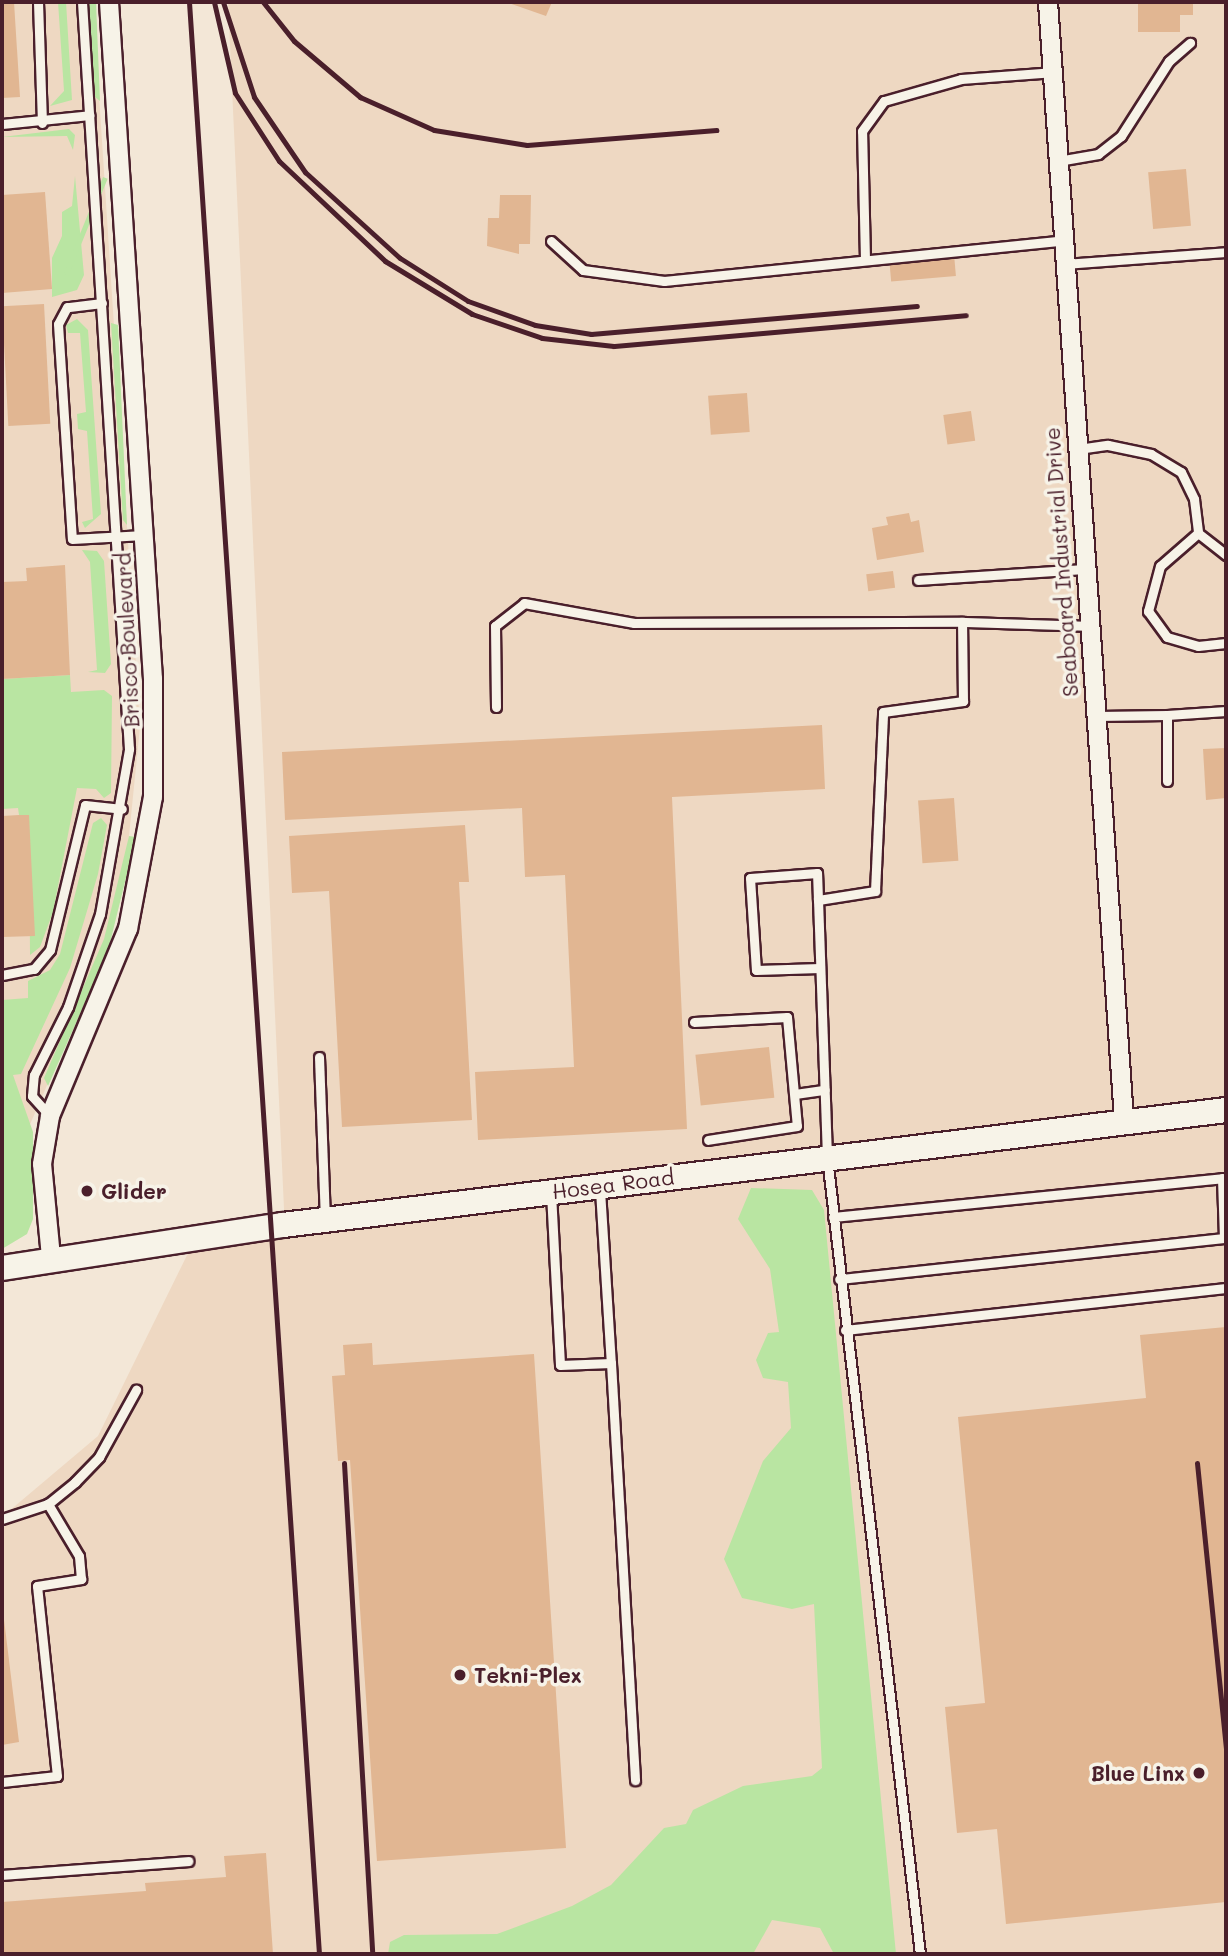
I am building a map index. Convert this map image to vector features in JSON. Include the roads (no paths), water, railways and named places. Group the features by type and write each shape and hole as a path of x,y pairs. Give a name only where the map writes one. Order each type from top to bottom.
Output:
{"street":[{"name":"Brisco Boulevard","path":"51,1257 42,1164 50,1116 111,978 147,844 156,743 109,2"},
{"name":"Seaboard Industrial Drive","path":"1048,2 1055,72 1062,264 1124,1120"},
{"name":"Hosea Road","path":"2,1268 51,1257 325,1220 1124,1120 1226,1110"}],"lane":[{"path":"38,2 42,123"},
{"path":"50,1116 32,1096 34,1075 84,965 110,877 122,809 130,717 82,2"},
{"path":"1058,161 1098,154 1121,136 1168,61 1190,43"},
{"path":"865,260 862,131 884,101 961,79 1055,72"},
{"path":"2,124 42,123 90,115"},
{"path":"551,241 583,270 664,281 1061,241"},
{"path":"1062,264 1226,252"},
{"path":"102,303 67,307 58,324 72,538 144,535"},
{"path":"1076,449 1108,445 1151,454 1181,472 1194,499 1198,533 1226,555"},
{"path":"1198,533 1160,566 1149,611 1167,637 1198,646 1226,643"},
{"path":"918,580 1084,569"},
{"path":"496,707 495,626 524,603 634,623 912,618 1088,626"},
{"path":"818,900 875,891 883,712 963,701 962,622"},
{"path":"1095,717 1226,711"},
{"path":"1167,715 1167,781"},
{"path":"2,975 34,969 50,950 85,805 122,809"},
{"path":"820,968 756,971 750,878 817,873 827,1157 839,1279 920,1954"},
{"path":"694,1022 787,1017 797,1126 708,1140"},
{"path":"319,1057 325,1220"},
{"path":"795,1094 825,1090"},
{"path":"833,1217 1222,1178 1224,1238 839,1279"},
{"path":"600,1186 635,1780"},
{"path":"551,1192 560,1365 611,1363"},
{"path":"845,1330 1226,1287"},
{"path":"2,1519 48,1504 99,1457 136,1390"},
{"path":"2,1782 57,1776 37,1586 81,1579 79,1556 48,1504"},
{"path":"2,1875 188,1861"}],"railway":[{"path":"189,2 319,1954"},
{"path":"214,2 235,93 279,161 385,261 472,314 542,338 614,346 966,315"},
{"path":"223,2 254,97 305,172 400,258 468,301 535,325 591,334 917,306"},
{"path":"263,2 294,41 360,97 434,130 527,145 716,130"},
{"path":"344,1463 372,1954"},
{"path":"1197,1463 1226,1749"}],"place":[{"name":"Glider","path":"87,1191"},
{"name":"Tekni-Plex","path":"460,1675"},
{"name":"Blue Linx","path":"1199,1773"}]}
